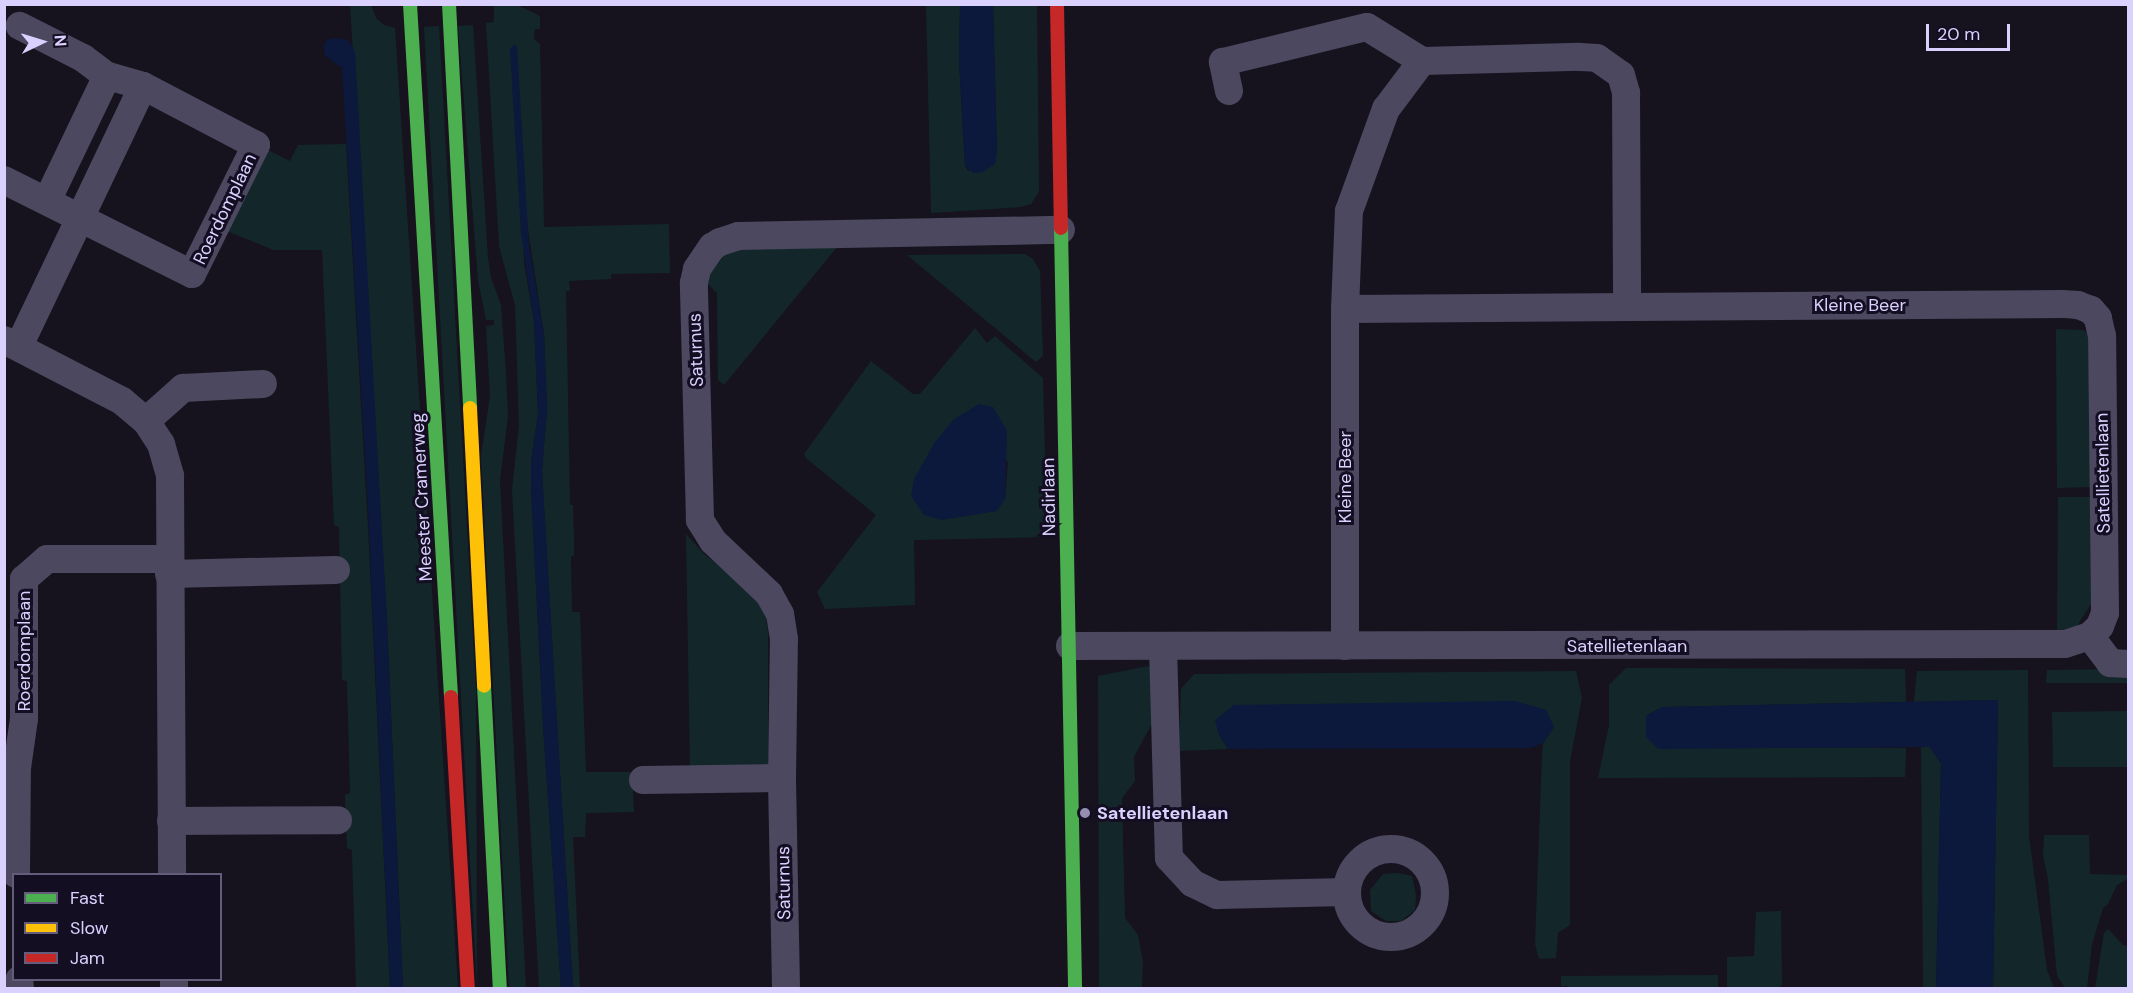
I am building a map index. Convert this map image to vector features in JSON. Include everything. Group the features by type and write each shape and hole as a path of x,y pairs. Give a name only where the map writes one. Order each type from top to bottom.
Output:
{"main road":[{"name":"Meester Cramerweg","path":"410,4 468,988"},
{"path":"449,4 500,988"},
{"name":"Nadirlaan","path":"1057,4 1075,988"}],"street":[{"name":"Roerdomplaan","path":"4,180 48,199 192,274 256,145 143,86 107,76 83,58 20,26"},
{"path":"1229,92 1223,62 1367,27 1422,61 1597,58 1621,75 1626,93 1628,307"},
{"name":"Kleine Beer","path":"1345,646 1345,309 1349,211 1386,110 1422,61"},
{"path":"48,199 107,76"},
{"path":"143,86 81,216 11,343 122,401 146,421 161,444 170,476 172,873"},
{"name":"Saturnus","path":"786,988 782,778 784,639 780,614 770,594 713,541 700,520 694,283 700,263 720,242 738,236 1060,230"},
{"name":"Kleine Beer","path":"1345,309 2062,304 2078,305 2091,310"},
{"name":"Satellietenlaan","path":"1070,646 2065,644 2090,636 2100,626 2105,613 2102,336 2098,318 2091,310"},
{"path":"146,421 183,388 263,384"},
{"name":"Roerdomplaan","path":"16,873 17,768 24,719 24,579 47,559 169,566 336,570"},
{"path":"2090,636 2110,663 2128,664"},
{"path":"1163,646 1168,858 1192,883 1217,895 1346,892"},
{"path":"643,780 782,778"},
{"path":"171,821 338,820"}],"green space":[{"path":"350,5 371,5 376,18 384,25 395,28 458,988 403,988 387,621"},
{"path":"494,5 517,5 540,16 540,29 535,29 534,39 540,44 544,227 669,224 670,273 611,274 611,279 569,281 570,291 566,291 570,505 573,505 574,539 574,556 571,556 572,612 580,612 586,772 632,772 634,812 586,813 585,837 573,837 580,988 573,988 542,471 547,410 544,334 526,216 516,45 524,263 534,322 538,414 531,461 531,488 543,725 561,988 539,988 512,490 519,426 515,305 499,246 486,23 494,22"},
{"path":"926,5 960,5 959,61 965,166 968,171 997,153 993,5 1037,5 1039,192 1031,204 1021,207 931,213"},
{"path":"473,25 488,257 491,278 501,305 506,374 508,416 500,480 526,988 509,988 481,456 490,396 486,326 494,325 494,320 486,320 478,280 458,26"},
{"path":"439,26 476,691 477,988 424,27"},
{"path":"346,144 368,528 390,988 356,988 352,850 347,848 345,795 350,793 347,681 342,680 339,527 334,525 322,250 274,250 219,228 260,146 290,161 298,145"},
{"path":"837,247 724,385 718,380 717,293 707,283 709,273 720,257 732,250"},
{"path":"1025,254 1033,259 1040,271 1043,356 1036,362 907,255"},
{"path":"975,328 987,343 995,336 1043,378 1047,537 914,540 915,605 825,609 817,592 876,515 807,459 804,454 871,361 913,394 920,394","holes":["979,404 1008,463 1005,499 972,409"]},
{"path":"2056,329 2083,330 2090,335 2091,487 2057,488"},
{"path":"2058,497 2090,497 2091,604 2077,626 2057,631"},
{"path":"686,534 704,554 763,599 768,632 768,766 690,770"},
{"path":"1154,665 1156,716 1134,757 1135,781 1122,798 1125,918 1138,935 1143,963 1142,988 1099,988 1098,676"},
{"path":"1626,668 1905,669 1906,702 1662,707 1646,716 1646,737 1811,747 1906,748 1905,777 1598,778 1609,725 1609,685"},
{"path":"2128,669 2128,683 2046,683 2047,670"},
{"path":"2028,670 2029,836 2047,970 2054,988 1993,988 1998,700 1914,702 1917,671"},
{"path":"1576,671 1582,698 1570,761 1570,925 1558,933 1556,958 1539,959 1535,944 1542,754 1543,743 1554,727 1219,735 1228,749 1179,751 1181,689 1194,674"},
{"path":"2128,711 2128,767 2053,767 2052,712"},
{"path":"1921,747 1930,747 1941,764 1936,988 1923,988"},
{"path":"2044,835 2089,835 2090,874 2128,875 2127,879 2117,885 2108,904 2103,908 2092,944 2087,988 2065,988 2057,976 2048,879 2043,856"},
{"path":"1398,873 1412,876 1416,895 1415,910 1401,921 1386,921 1371,911 1370,890 1383,874"},
{"path":"1781,911 1782,985 1778,988 1727,988 1727,957 1754,956 1756,912"},
{"path":"2108,929 2123,945 2128,946 2128,988 2095,988 2104,933"},
{"path":"1718,975 1718,988 1569,988 1561,986 1561,976"}],"water":[{"path":"960,5 993,5 997,153 995,164 983,172 973,173 965,166 959,61"},
{"path":"336,38 348,40 355,51 387,621 403,988 390,988 367,491 342,68 325,56 323,46 327,40"},
{"path":"514,45 517,46 529,246 544,334 547,410 542,471 573,988 561,988 543,725 531,488 531,461 538,414 534,322 521,233 510,50"},
{"path":"979,404 993,407 1007,430 1005,499 997,511 941,520 924,515 911,496 914,479 935,442 953,420"},
{"path":"1998,700 1993,988 1936,988 1941,764 1930,747 1658,749 1646,737 1646,716 1662,707"},
{"path":"1515,701 1546,710 1554,727 1543,743 1531,748 1228,749 1219,735 1215,720 1234,705"}],"traffic: fast":[{"path":"410,4 451,697"},
{"path":"449,4 470,408"},
{"path":"1061,228 1075,988"},
{"path":"484,686 500,988"}],"traffic: slow":[{"path":"470,408 484,686"}],"traffic: jam":[{"path":"1057,4 1061,228"},
{"path":"451,697 468,988"}],"place":[{"name":"Satellietenlaan","path":"1085,813"}]}
